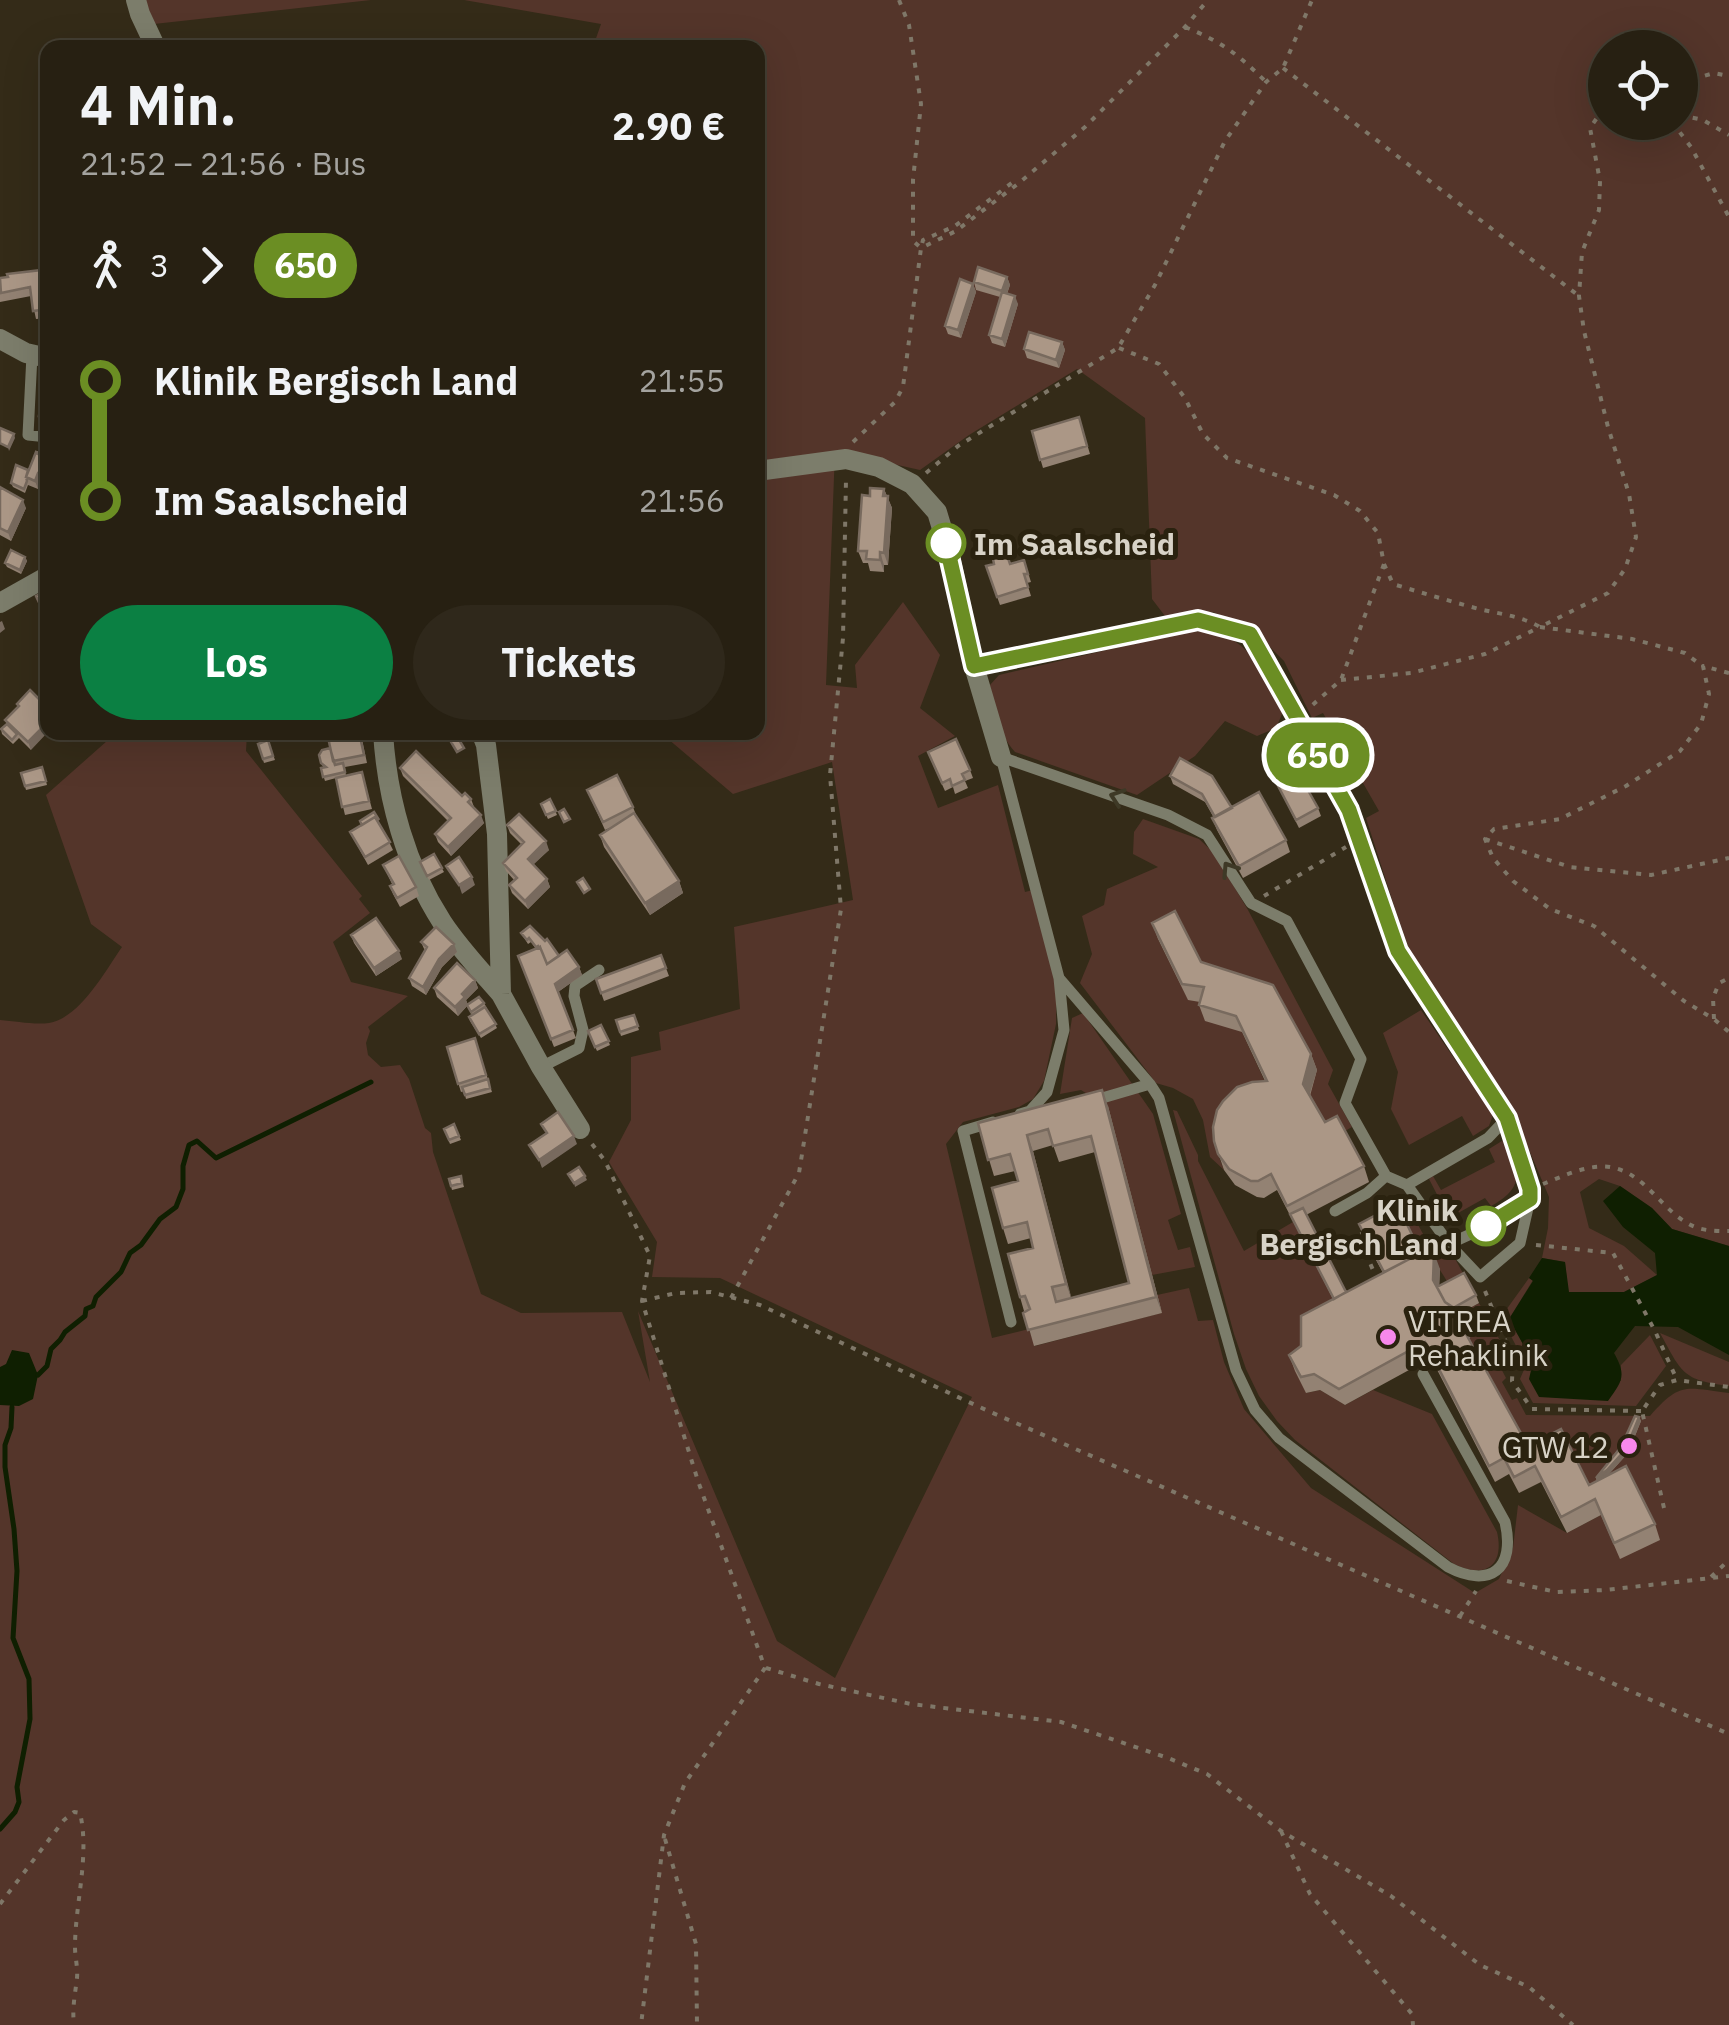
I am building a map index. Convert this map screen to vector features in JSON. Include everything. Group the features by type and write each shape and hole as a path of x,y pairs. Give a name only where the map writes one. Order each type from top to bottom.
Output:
{"street":[{"path":"136,0 152,40"},
{"path":"0,339 40,356"},
{"path":"765,470 846,459 879,467 912,484 938,512 974,666 1001,757"},
{"path":"0,603 40,580"},
{"path":"384,740 386,770 401,836 426,894 444,924 501,994 540,1067 580,1129"},
{"path":"484,740 498,834 501,994"}],"lane":[{"path":"40,356 28,435 40,436"},
{"path":"974,666 1198,620 1250,634 1349,810 1398,951 1507,1118 1530,1194 1520,1243 1480,1278 1407,1185 1386,1176 1346,1102 1361,1058 1287,922 1251,903 1207,835 1168,815 1001,757"},
{"path":"1001,757 1059,978 1064,1030 1046,1092 1030,1111 963,1131 1011,1322"},
{"path":"540,1067 579,1048 583,1030 575,986 599,970"},
{"path":"1059,978 1159,1098 1236,1370 1255,1410 1279,1438 1448,1566 1468,1577 1486,1576 1500,1567 1506,1552 1505,1522 1423,1374"},
{"path":"1085,1103 1150,1084"},
{"path":"1407,1185 1488,1138 1507,1118"},
{"path":"1335,1210 1386,1176"},
{"path":"1450,1244 1486,1226 1530,1194"}],"path":[{"path":"898,0 909,25 921,104 913,180 913,241 920,248"},
{"path":"920,248 956,231 1085,128 1208,0"},
{"path":"912,484 958,446 1118,348 1155,285 1225,141 1266,82 1283,68 1312,0"},
{"path":"1185,27 1218,40 1266,82"},
{"path":"1283,68 1579,296"},
{"path":"1698,78 1714,73 1729,76"},
{"path":"1698,119 1729,134"},
{"path":"1341,680 1411,673 1486,654 1608,593 1625,569 1636,537 1629,494 1608,427 1579,296 1582,252 1599,210 1600,181 1592,140"},
{"path":"1686,140 1729,217"},
{"path":"731,1298 799,1173 842,909 830,775 843,638 846,459 850,445 896,402 903,387 923,240 954,226 1014,182"},
{"path":"1118,348 1159,364 1185,398 1203,434 1227,458 1334,496 1360,511 1378,533 1384,564 1394,584 1523,618 1540,627 1632,640 1685,654 1703,666 1729,673"},
{"path":"1298,718 1341,680 1384,564"},
{"path":"1485,839 1494,829 1560,820 1626,786 1680,751 1701,724 1710,694 1703,666"},
{"path":"1280,887 1359,839"},
{"path":"1485,839 1570,867 1651,875 1729,858"},
{"path":"1485,839 1493,858 1513,881 1550,909 1594,926 1684,1002 1729,1032"},
{"path":"1714,1019 1713,998 1719,983 1729,978"},
{"path":"580,1129 605,1160 650,1256 642,1301 698,1481 765,1668"},
{"path":"1530,1194 1581,1169 1610,1168 1638,1178 1671,1213 1699,1229 1729,1231"},
{"path":"1368,1230 1358,1236 1384,1292"},
{"path":"1520,1243 1612,1253 1655,1330 1677,1380"},
{"path":"1480,1278 1513,1359 1512,1381 1532,1409 1642,1411"},
{"path":"642,1301 710,1292 760,1305 986,1410 1729,1734"},
{"path":"1664,1508 1642,1411 1660,1386 1677,1380 1729,1388"},
{"path":"1711,1577 1729,1560"},
{"path":"1460,1616 1486,1576 1556,1592 1729,1576"},
{"path":"765,1668 911,1704 1061,1722 1207,1774 1280,1831 1380,1889 1480,1965 1529,1988 1572,2025"},
{"path":"641,2025 664,1835 684,1783 765,1668"},
{"path":"0,1904 64,1820 74,1812 80,1814 83,1824 74,2025"},
{"path":"1280,1831 1310,1894 1412,2014 1413,2025"},
{"path":"664,1835 696,1944 697,2025"}],"shaded area":[{"path":"140,0 371,0 154,24"},
{"path":"464,0 1729,0 1729,1246 1672,1229 1652,1208 1620,1186 1599,1179 1580,1192 1589,1228 1624,1246 1657,1275 1624,1292 1568,1292 1565,1262 1542,1258 1549,1197 1507,1098 1413,960 1366,818 1379,811 1323,713 1312,718 1284,661 1251,628 1213,612 1165,616 1152,599 1145,418 1077,369 920,470 835,451 826,685 857,688 855,665 903,602 940,655 920,708 955,736 918,756 938,808 998,785 1025,892 1033,890 1056,977 1056,1024 1044,1081 1033,1099 1019,1107 963,1122 946,1144 992,1338 1029,1329 1035,1346 1161,1313 1157,1295 1189,1288 1198,1321 1213,1320 1224,1362 1244,1409 1311,1488 1475,1593 1499,1579 1513,1548 1518,1505 1567,1533 1601,1515 1567,1446 1533,1462 1467,1341 1461,1313 1479,1303 1502,1344 1495,1357 1506,1378 1502,1382 1526,1415 1650,1416 1677,1392 1729,1393 1729,2025 0,2025 0,1020 49,1023 60,1019 82,1003 122,947 91,924 46,795 108,740 247,740 246,751 362,896 359,899 370,913 333,942 351,982 408,996 368,1027 368,1055 381,1067 400,1065 409,1079 425,1128 431,1133 433,1152 481,1294 521,1313 622,1312 650,1382 638,1311 777,1641 835,1678 972,1397 720,1278 652,1277 657,1242 609,1162 631,1120 631,1057 661,1050 659,1032 740,1009 734,927 853,900 832,762 733,794 669,740 765,740 765,40 595,40 601,24"},
{"path":"1185,632 1217,633 1250,654 1283,712 1276,728 1257,736 1225,721 1195,756 1137,795 1015,752 1005,737 990,685 999,675"},
{"path":"1143,819 1199,839 1214,853 1333,1070 1328,1084 1352,1127 1331,1139 1207,978 1158,939 1188,999 1210,1003 1242,1032 1272,1097 1219,1157 1224,1170 1210,1157 1203,1120 1193,1099 1156,1083 1080,983 1092,954 1082,916 1104,905 1107,889 1158,867 1133,854 1134,832"},
{"path":"1421,1010 1493,1115 1489,1126 1473,1136 1462,1116 1409,1145 1391,1109 1398,1072 1383,1033"},
{"path":"1083,1013 1153,1114 1181,1214 1168,1220 1178,1250 1190,1247 1195,1267 1152,1275 1108,1107 1081,1090 1060,1094 1072,1018"},
{"path":"1173,1110 1177,1111 1244,1251 1293,1222 1342,1316 1306,1393 1320,1390 1345,1405 1373,1390 1432,1414 1497,1532 1498,1554 1490,1567 1474,1570 1454,1564 1295,1440 1259,1396 1234,1334"},
{"path":"1505,1139 1516,1169 1510,1192 1491,1206 1485,1198 1442,1222 1435,1218 1445,1210 1429,1179 1433,1176 1441,1190 1495,1162 1489,1149"},
{"path":"1620,1186 1652,1208 1672,1229 1729,1246 1729,1355 1678,1327 1635,1326 1614,1353 1621,1378 1608,1401 1539,1397 1529,1379 1533,1362 1509,1319 1533,1281 1529,1278 1542,1258 1565,1262 1569,1292 1624,1292 1657,1275 1655,1253 1623,1227 1603,1201"},
{"path":"1410,1210 1428,1243 1447,1244 1464,1275 1450,1286 1440,1270 1427,1269 1401,1216"},
{"path":"1529,1278 1533,1280 1509,1319 1533,1362 1621,1381 1621,1365 1650,1335 1666,1366 1636,1406 1533,1403 1520,1379 1526,1365 1501,1317"},
{"path":"1660,1333 1729,1362 1729,1386 1701,1381 1685,1372"},
{"path":"12,1350 29,1353 38,1375 33,1399 19,1406 0,1405 0,1367 6,1364"}],"building":[{"path":"978,267 1007,277 1002,291 974,282"},
{"path":"40,270 40,310 33,311 30,287 1,293 0,278 8,277 7,274"},
{"path":"960,279 973,284 958,330 945,326"},
{"path":"1002,292 1015,296 1002,339 989,335"},
{"path":"1029,332 1062,342 1056,360 1024,349"},
{"path":"1079,417 1087,446 1040,460 1032,431"},
{"path":"0,428 14,434 8,447 0,443"},
{"path":"36,452 40,454 40,474 35,481 26,477"},
{"path":"16,465 28,470 24,489 11,483"},
{"path":"0,487 23,500 8,532 0,528"},
{"path":"870,488 884,489 883,496 888,496 884,553 880,552 880,560 866,559 867,551 858,551 862,495 870,496"},
{"path":"11,550 25,557 20,570 5,563"},
{"path":"1007,555 1010,564 1024,560 1028,587 997,597 986,566"},
{"path":"30,690 40,700 40,730 28,742 5,720"},
{"path":"7,724 17,734 12,740 1,729"},
{"path":"956,739 970,770 962,774 965,780 952,786 950,779 942,783 928,752"},
{"path":"268,740 273,756 263,759 258,744"},
{"path":"329,740 361,740 364,755 333,761"},
{"path":"459,740 464,748 457,752 451,742"},
{"path":"330,748 335,765 343,763 345,772 323,777 321,768 326,767 319,755"},
{"path":"416,751 462,796 465,793 481,815 448,847 435,834 451,818 400,768"},
{"path":"1180,758 1212,776 1232,808 1215,817 1202,794 1170,776"},
{"path":"42,767 46,781 25,786 21,773"},
{"path":"1296,769 1318,808 1296,820 1275,780"},
{"path":"362,772 369,801 342,807 336,778"},
{"path":"617,775 633,807 603,822 587,790"},
{"path":"1259,792 1286,840 1239,866 1212,818"},
{"path":"550,799 556,811 546,815 541,804"},
{"path":"564,809 570,819 564,822 559,812"},
{"path":"374,812 379,820 375,817 362,825 360,821"},
{"path":"634,813 679,881 645,903 600,835"},
{"path":"519,814 546,841 528,859 547,879 525,901 509,885 517,878 503,863 524,842 507,825"},
{"path":"375,817 390,842 365,857 350,832"},
{"path":"434,854 442,868 427,876 420,862"},
{"path":"399,856 416,887 397,898 383,865"},
{"path":"459,857 472,877 459,885 446,866"},
{"path":"583,878 590,889 584,893 577,882"},
{"path":"1175,911 1201,962 1273,985 1311,1054 1303,1084 1325,1122 1337,1116 1364,1166 1287,1206 1271,1174 1251,1181 1229,1169 1214,1141 1217,1110 1237,1087 1267,1081 1236,1016 1199,1005 1204,987 1182,984 1152,923"},
{"path":"376,918 399,951 374,968 351,935"},
{"path":"530,926 547,939 559,956 547,964 540,947 521,933"},
{"path":"436,927 454,944 439,959 423,987 409,978 427,947 421,942"},
{"path":"540,947 547,964 567,950 579,967 555,984 573,1030 551,1039 518,956"},
{"path":"661,955 666,968 601,993 596,979"},
{"path":"457,963 475,980 455,1007 434,988"},
{"path":"479,997 484,1003 471,1012 467,1005"},
{"path":"485,1007 496,1024 479,1034 469,1017"},
{"path":"634,1015 638,1026 620,1032 616,1020"},
{"path":"601,1025 609,1041 595,1047 588,1031"},
{"path":"475,1038 486,1075 458,1084 447,1047"},
{"path":"488,1079 490,1088 465,1095 462,1087"},
{"path":"1102,1090 1156,1297 1028,1330 1023,1313 1030,1309 1025,1296 1020,1297 1008,1254 1033,1248 1027,1222 1003,1228 992,1188 1018,1181 1010,1154 988,1160 978,1123","holes":["1048,1129 1053,1146 1091,1136 1129,1283 1056,1302 1052,1287 1066,1284 1027,1135"]},
{"path":"558,1112 574,1136 539,1160 529,1145 547,1133 541,1124"},
{"path":"454,1124 459,1136 449,1140 444,1129"},
{"path":"579,1167 585,1176 574,1183 568,1174"},
{"path":"461,1176 462,1183 451,1186 449,1179"},
{"path":"1397,1204 1421,1253 1384,1272 1359,1224"},
{"path":"1303,1208 1346,1292 1334,1299 1290,1214"},
{"path":"1421,1253 1434,1253 1433,1280 1445,1302 1468,1317 1461,1325 1528,1446 1561,1429 1589,1485 1626,1466 1655,1524 1614,1543 1595,1499 1561,1517 1535,1466 1514,1477 1504,1458 1489,1466 1425,1342 1339,1389 1314,1374 1301,1377 1289,1355 1301,1346 1301,1316"},
{"path":"1464,1273 1476,1295 1453,1308 1437,1287"},
{"path":"1635,1416 1639,1417 1626,1449 1596,1478 1621,1447"}],"waterway":[{"path":"38,1375 47,1366 51,1349 85,1316 86,1309 93,1306 96,1297 121,1272 130,1253 176,1207 183,1189 183,1166 189,1145 197,1141 216,1158 371,1082"},
{"path":"0,1829 19,1802 17,1787 30,1719 29,1679 13,1638 17,1571 5,1467 12,1407"}],"bus line":[{"name":"650","path":"946,543 974,666 1198,620 1250,634 1349,810 1398,951 1507,1118 1530,1199 1486,1226"}],"place":[{"name":"Im Saalscheid","path":"946,543"},
{"name":"Klinik Bergisch Land","path":"1486,1226"},
{"name":"VITREA Rehaklinik","path":"1388,1337"},
{"name":"GTW 12","path":"1629,1446"}]}
